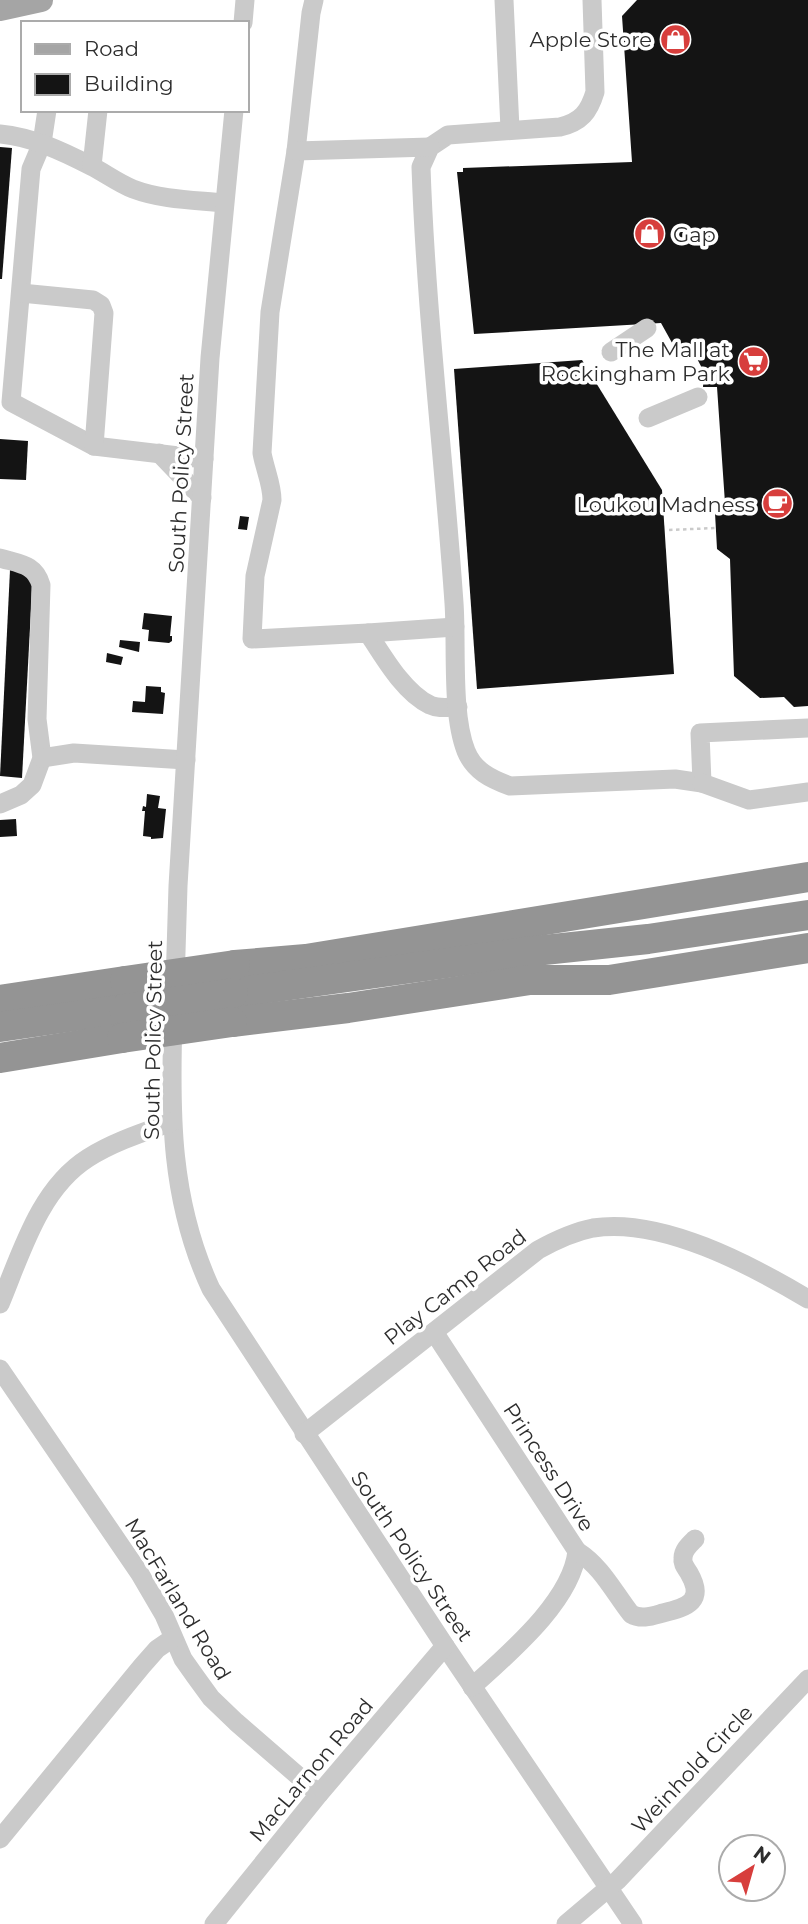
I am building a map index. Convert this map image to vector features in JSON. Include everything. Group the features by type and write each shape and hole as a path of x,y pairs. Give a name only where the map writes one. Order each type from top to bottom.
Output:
{"highway":[{"path":"0,1058 122,1038 233,994 306,959 808,877"},
{"path":"233,994 808,915"},
{"path":"530,980 648,939"},
{"path":"0,988 124,995 233,994 348,1008 530,980 609,981 808,948"},
{"path":"0,1000 50,992"},
{"path":"0,1027 124,995"}],"main road":[{"path":"0,9 41,0"}],"street":[{"path":"243,21 245,0"},
{"path":"314,0 296,151 270,312 262,453 272,488 272,500 255,576 253,639 455,627"},
{"path":"504,0 510,129"},
{"path":"296,151 429,147 448,135 573,124 584,116 595,92 592,0"},
{"path":"47,112 42,143 31,169 21,293 9,325 10,402 94,446 204,459"},
{"path":"92,166 98,112"},
{"name":"South Policy Street","path":"234,112 204,459 176,941 171,1080 172,1122 180,1196 200,1264 228,1317 444,1646 633,1924"},
{"path":"0,134 16,135 42,143 92,166 132,189 224,203"},
{"path":"429,147 421,167 423,207 455,627 458,707 461,737 467,754 478,770 510,786 675,779 702,783 749,800 808,792"},
{"path":"21,293 93,300 101,305 104,313 94,446"},
{"path":"611,352 647,328"},
{"path":"648,418 698,397"},
{"path":"159,453 202,498"},
{"path":"0,558 32,569 37,573 41,585 37,719 41,758 32,785 21,795 0,804"},
{"path":"368,633 400,680 419,697 438,708 458,707"},
{"path":"702,783 700,733 808,728"},
{"path":"41,758 74,753 186,760"},
{"path":"0,1304 36,1219 57,1186 71,1172 103,1149 172,1122"},
{"name":"Play Camp Road","path":"304,1434 538,1250 593,1228 632,1228 670,1236 726,1255 808,1298"},
{"name":"Princess Drive","path":"434,1332 577,1551 576,1564 570,1576 538,1623 472,1687"},
{"name":"MacFarland Road","path":"0,1369 140,1574 164,1615 183,1659 211,1698 319,1794"},
{"path":"577,1551 592,1561 631,1614 637,1618 649,1617 689,1605 695,1598 695,1588 682,1558 695,1539"},
{"path":"0,1839 142,1666 157,1649 173,1638"},
{"name":"MacLarnon Road","path":"214,1924 444,1646"},
{"name":"Weinhold Circle","path":"566,1924 609,1889 808,1679"}],"path":[{"path":"669,530 716,528"}],"building":[{"name":"The Mall at Rockingham Park","path":"637,0 808,0 808,706 794,707 784,697 760,698 734,676 730,559 717,549 715,513 725,503 717,387 703,387 704,372 691,347 676,350 661,323 474,334 457,172 463,172 463,168 632,162 622,16"},
{"path":"0,147 12,148 2,279 0,279"},
{"path":"582,360 662,490 674,674 477,689 454,369"},
{"path":"0,439 28,441 26,480 0,479"},
{"path":"240,516 249,517 247,530 238,529"},
{"path":"10,570 33,571 22,778 0,776"},
{"path":"144,613 172,616 172,641 148,641 149,630 142,629"},
{"path":"120,640 140,642 139,652 119,647"},
{"path":"107,653 123,657 121,665 106,662"},
{"path":"146,686 161,687 161,692 165,693 163,714 132,712 133,701 145,702"},
{"path":"147,794 160,796 158,808 166,809 163,838 151,839 143,836 145,811 142,811 143,806 146,807"},
{"path":"16,819 17,836 0,837 0,820"}],"place":[{"name":"Apple Store","path":"675,39"},
{"name":"Gap","path":"650,234"},
{"name":"The Mall at Rockingham Park","path":"753,361"},
{"name":"Loukou Madness","path":"778,504"}]}
